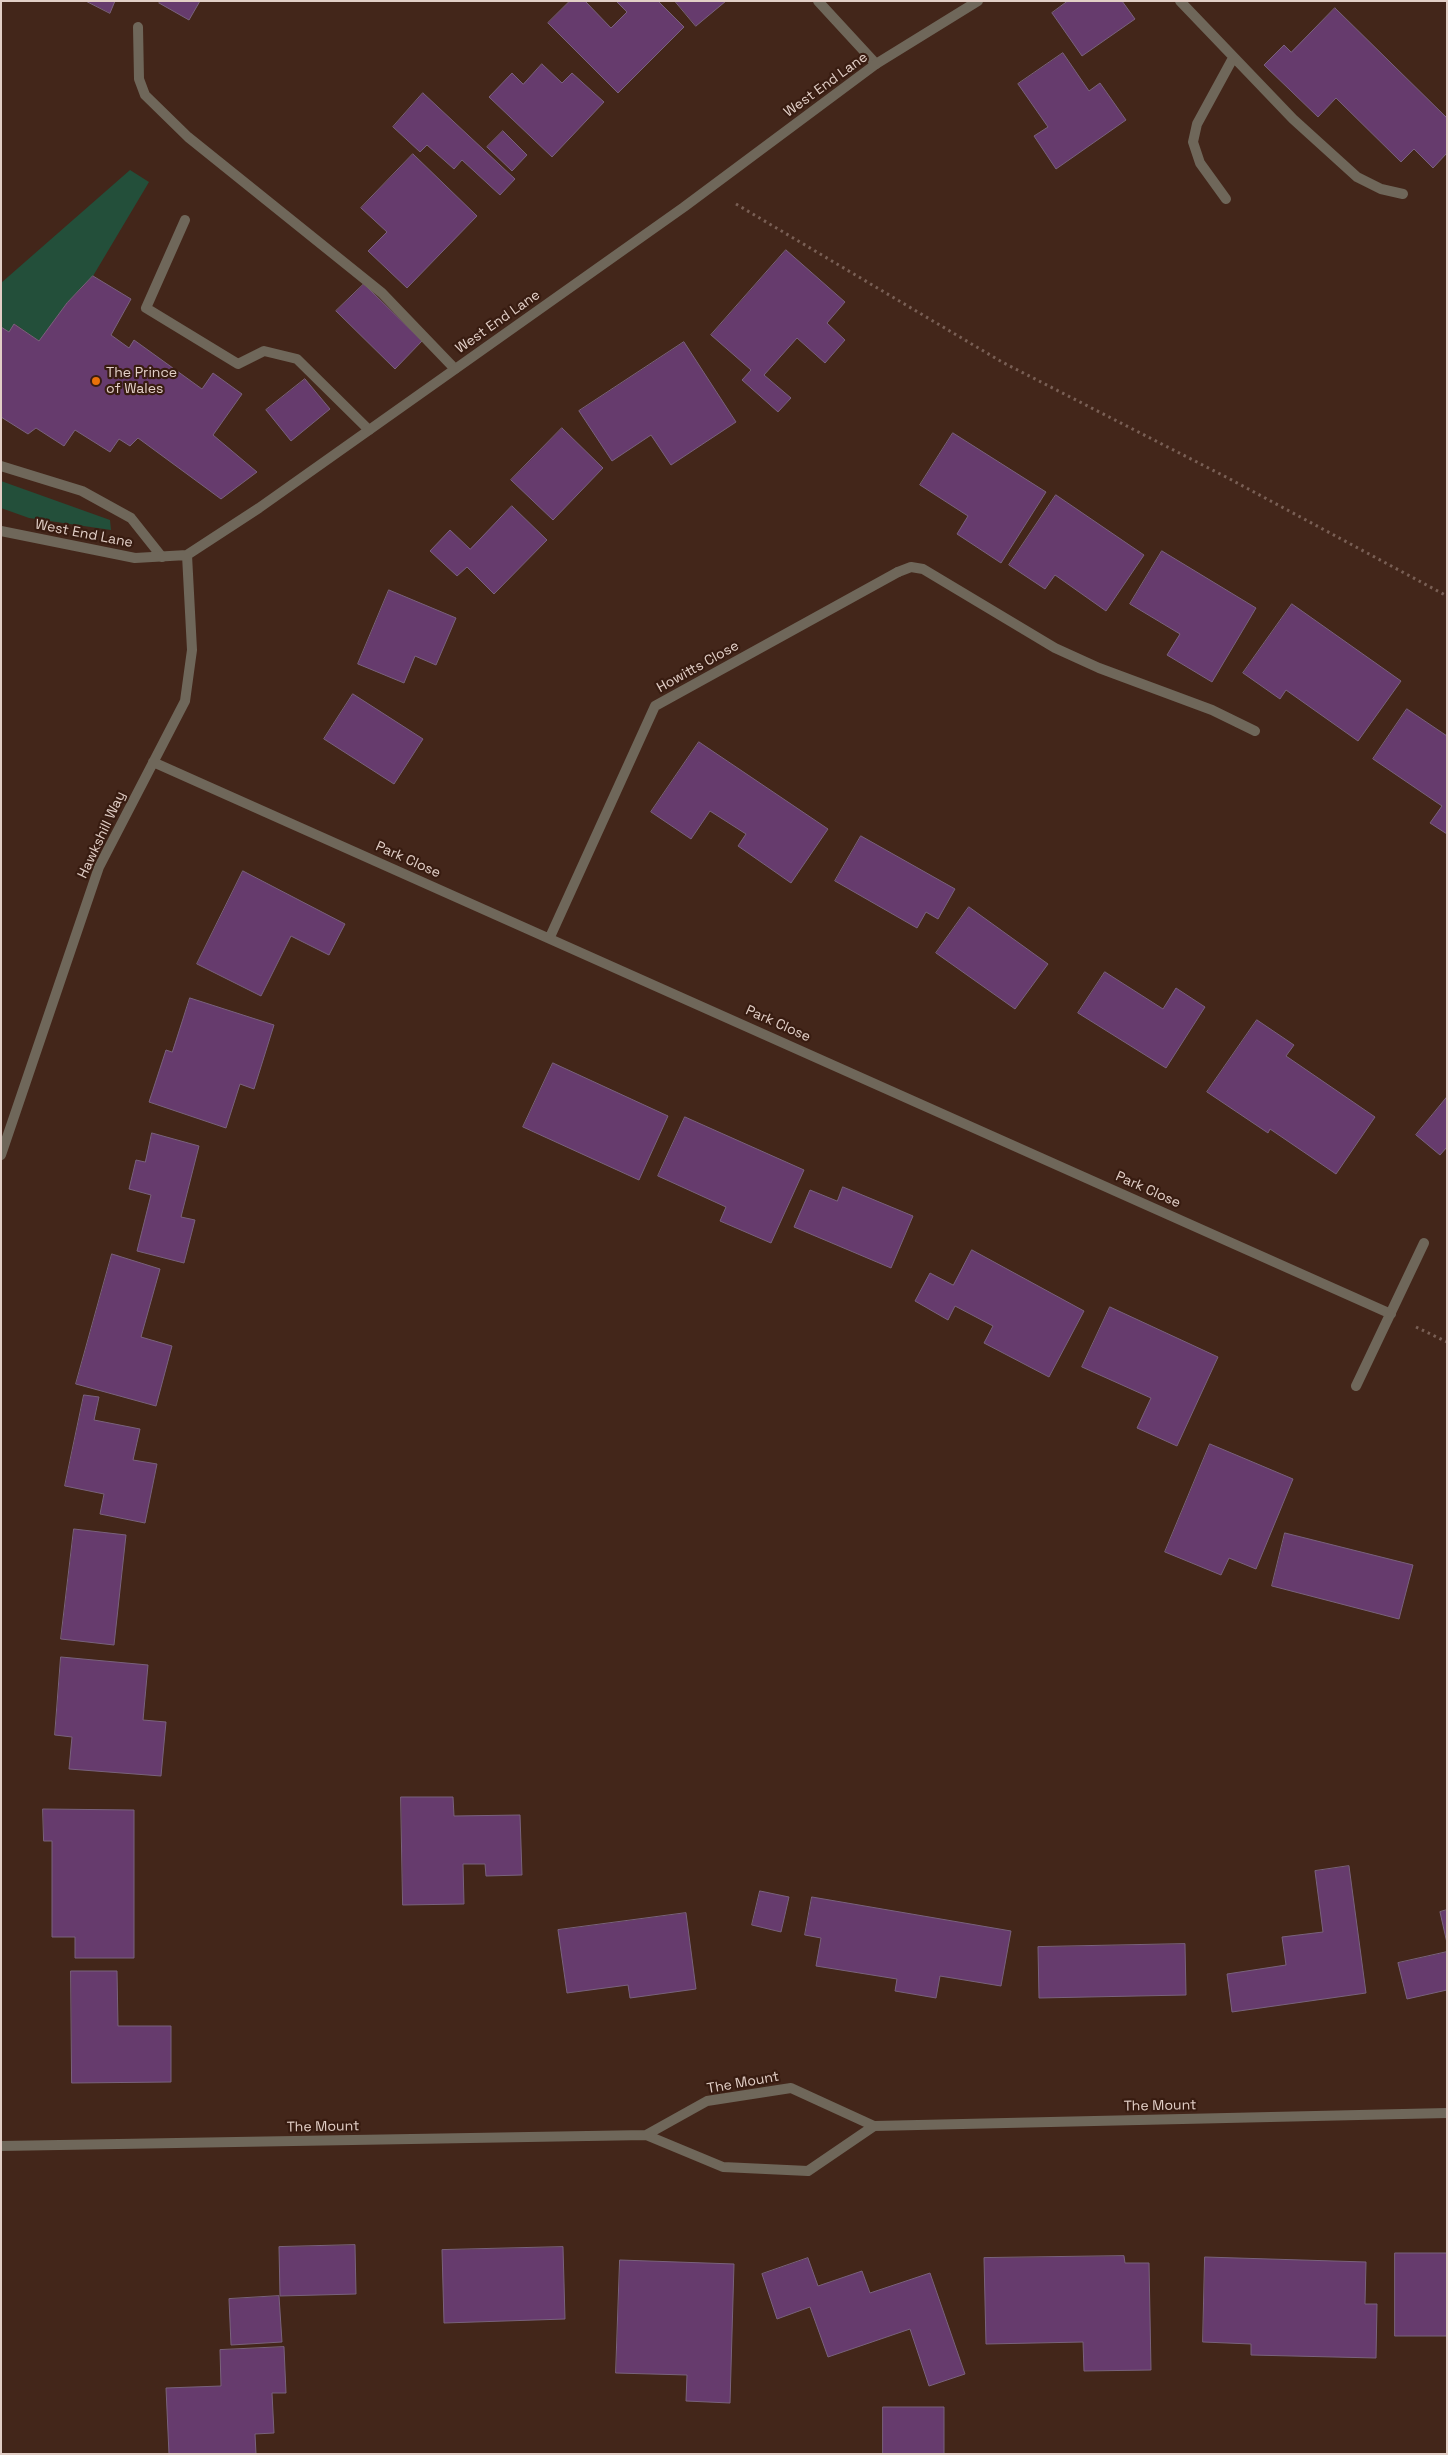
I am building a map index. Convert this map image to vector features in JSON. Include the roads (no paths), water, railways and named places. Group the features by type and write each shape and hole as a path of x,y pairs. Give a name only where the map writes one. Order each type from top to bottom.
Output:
{"street":[{"path":"818,1 876,64"},
{"name":"West End Lane","path":"1,532 136,558 187,555 259,508 713,186 876,64 978,1"},
{"path":"1180,1 1299,125 1357,177 1381,189 1403,194"},
{"path":"138,27 139,79 145,95 151,102 188,136 382,293 455,369"},
{"path":"1226,199 1200,163 1194,142 1197,124 1234,58"},
{"path":"185,220 146,308 238,364 264,351 296,359 369,430"},
{"path":"1,466 82,491 131,518 162,556"},
{"name":"Hawkshill Way","path":"1,1155 99,867 185,701 192,650 187,555"},
{"name":"Howitts Close","path":"550,938 655,706 898,572 911,567 923,569 1055,648 1099,668 1212,710 1255,731"},
{"name":"Park Close","path":"153,762 1391,1314"},
{"path":"1356,1386 1424,1243"},
{"name":"The Mount","path":"646,2135 707,2101 791,2088 874,2126 1447,2113"},
{"name":"The Mount","path":"1,2146 646,2135 723,2167 808,2171 874,2126"}],"place":[{"name":"The Prince of Wales","path":"96,381"}]}
